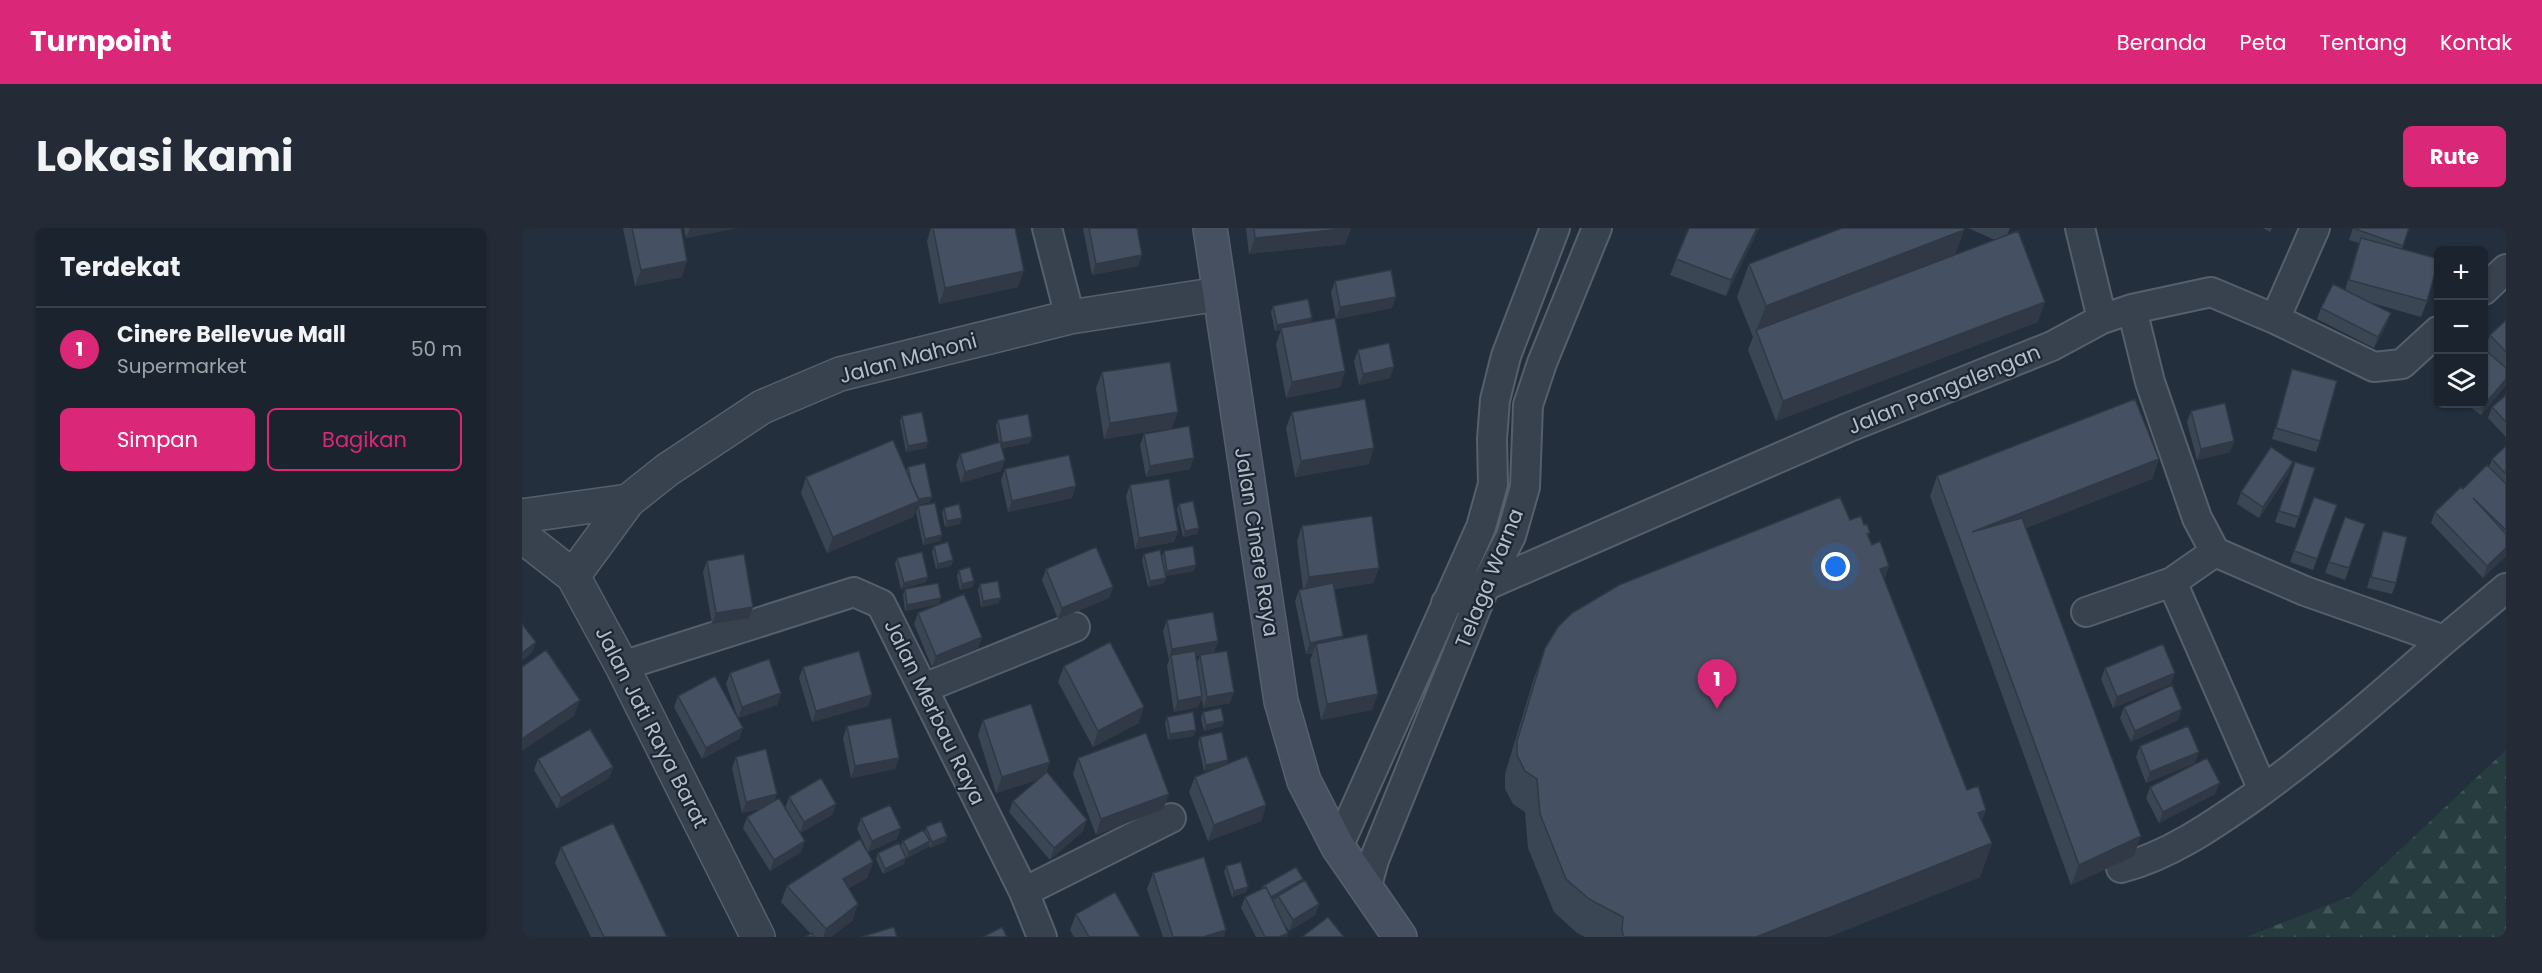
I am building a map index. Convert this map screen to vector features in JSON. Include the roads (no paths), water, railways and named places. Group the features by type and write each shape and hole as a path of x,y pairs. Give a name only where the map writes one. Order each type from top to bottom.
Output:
{"main road":[{"name":"Jalan Cinere Raya","path":"1210,228 1281,701 1304,781 1338,847 1400,937"}],"street":[{"path":"1047,228 1070,317"},
{"name":"Telaga Warna","path":"1338,847 1481,527 1493,484 1492,439 1495,400 1506,356 1555,228"},
{"name":"Telaga Warna","path":"1365,889 1374,860 1485,586 1511,536 1525,487 1528,405 1542,363 1597,228"},
{"path":"2080,228 2102,318"},
{"path":"2276,319 2315,228"},
{"path":"2488,286 2506,269"},
{"name":"Jalan Pangalengan","path":"1446,603 1847,428 2052,346 2102,318 2132,309 2211,292 2276,319 2374,367 2402,364 2434,335"},
{"name":"Jalan Mahoni","path":"573,576 628,501 667,470 762,407 830,378 1070,317 1219,294"},
{"path":"2132,309 2150,382 2197,518 2215,552 2305,591 2444,639"},
{"path":"522,516 628,501"},
{"name":"Jalan Jati Raya Barat","path":"522,536 573,576 622,666 758,937"},
{"path":"2086,612 2172,582 2215,552"},
{"path":"2172,582 2263,790"},
{"path":"2121,868 2136,864 2204,831 2263,790 2327,742 2506,588"},
{"name":"Jalan Merbau Raya","path":"622,666 854,592 881,604 1024,892 1042,937"},
{"path":"924,688 1075,627"},
{"path":"1024,892 1170,818"}],"place":[{"name":"Cinere Bellevue Mall","path":"1717,709"}]}
